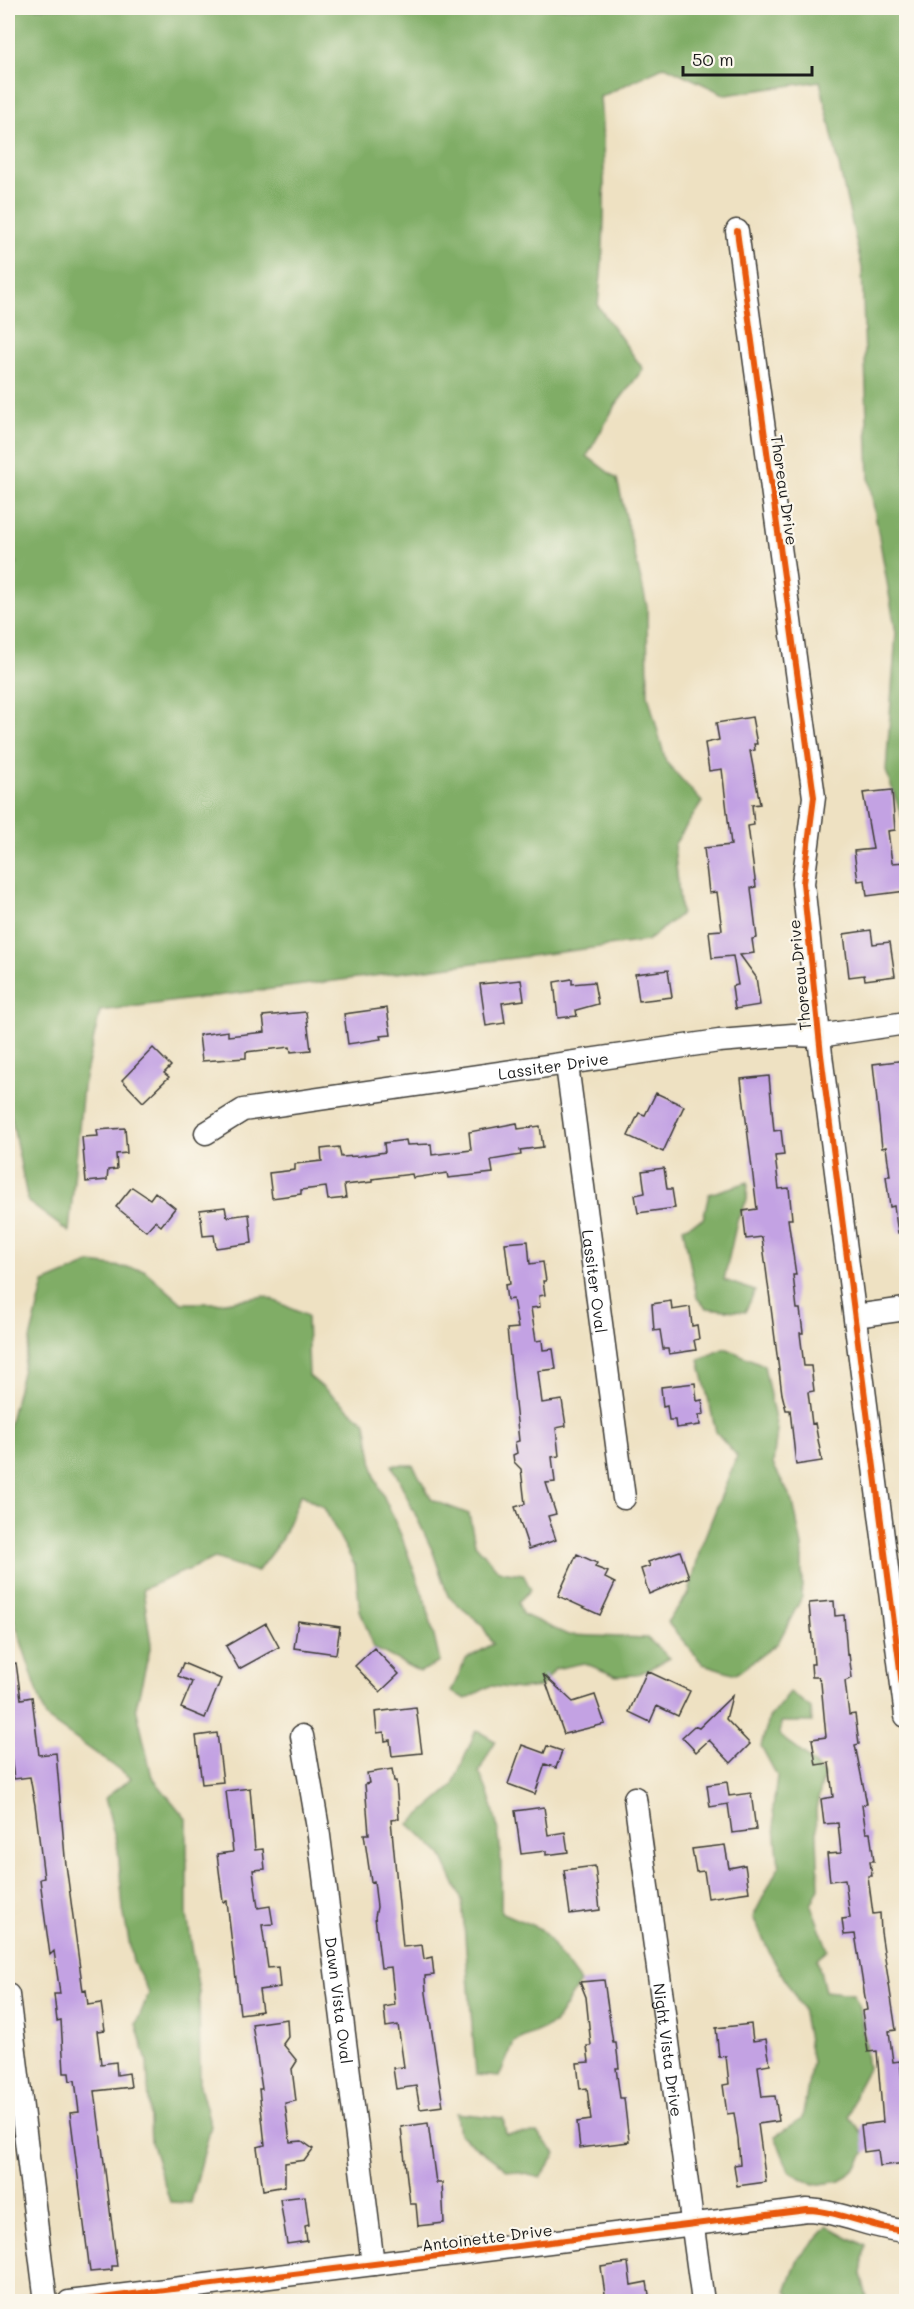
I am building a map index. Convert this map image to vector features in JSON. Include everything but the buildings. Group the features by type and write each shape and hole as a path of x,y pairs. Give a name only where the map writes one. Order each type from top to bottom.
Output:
{"street":[{"name":"Thoreau Drive","path":"737,231 814,798 803,883 819,1036 906,1716"},
{"name":"Lassiter Drive","path":"206,1132 243,1110 567,1065 719,1041 793,1035 819,1036 906,1023"},
{"name":"Lassiter Oval","path":"567,1065 624,1498"},
{"path":"855,1316 906,1309"},
{"name":"Dawn Vista Oval","path":"302,1736 319,1840 374,2264"},
{"name":"Night Vista Drive","path":"635,1798 703,2301"},
{"path":"8,1995 46,2301"},
{"name":"Antoinette Drive","path":"69,2301 807,2210 826,2211 868,2224 906,2231"}],"green space":[{"path":"8,8 906,8 906,829 886,771 896,633 869,480 862,268 820,81 726,95 665,66 600,97 604,202 603,254 598,306 643,369 615,406 587,456 617,479 647,606 648,695 666,762 702,802 674,845 681,914 647,941 100,1011 83,1086 69,1232 28,1202 8,1101 8,576 17,563 8,549"},
{"path":"748,1182 747,1200 737,1221 724,1280 755,1291 745,1312 706,1308 697,1298 683,1228 703,1219 709,1194"},
{"path":"91,1263 144,1270 182,1303 218,1303 265,1296 307,1316 309,1376 366,1423 375,1477 401,1535 427,1606 440,1662 420,1672 374,1648 360,1610 355,1566 324,1508 301,1494 281,1540 257,1572 215,1558 143,1589 151,1644 136,1707 152,1777 187,1820 187,1915 199,1992 200,2086 211,2126 191,2203 170,2202 151,2142 147,2062 136,2024 149,1993 133,1962 123,1910 118,1850 105,1798 131,1778 46,1718 9,1604 8,1429 44,1283"},
{"path":"725,1348 764,1365 777,1430 773,1464 793,1502 802,1546 802,1597 778,1643 736,1674 703,1664 667,1622 689,1593 700,1549 737,1456 716,1432 699,1360"},
{"path":"392,1465 413,1465 432,1500 469,1514 475,1544 499,1571 523,1574 531,1590 518,1602 522,1614 568,1635 647,1638 670,1658 637,1675 616,1676 584,1663 555,1669 541,1687 520,1689 490,1686 466,1699 451,1692 466,1659 493,1644 482,1625 448,1596 433,1552"},
{"path":"790,1692 811,1708 812,1722 781,1722 780,1736 805,1755 824,1775 816,1809 819,1888 811,1905 828,1950 817,1959 825,1991 853,1994 860,2007 868,2068 857,2089 849,2117 870,2142 858,2165 840,2181 814,2185 789,2171 775,2136 802,2119 812,2062 802,2008 772,1958 753,1917 779,1866 773,1808 777,1776 761,1746 769,1718"},
{"path":"476,1730 495,1741 479,1772 497,1824 501,1857 501,1912 541,1929 580,1982 554,2024 514,2042 499,2077 476,2075 462,1900 441,1854 409,1824 452,1787"},
{"path":"456,2113 503,2118 506,2134 537,2133 556,2153 541,2178 507,2170 459,2134"},
{"path":"828,2226 865,2246 861,2274 868,2301 798,2301 786,2292 798,2259"}],"cycle path":[{"path":"737,231 814,797 803,883 821,1055 906,1716"},
{"path":"69,2302 807,2210 832,2213 893,2230 906,2231"}]}
